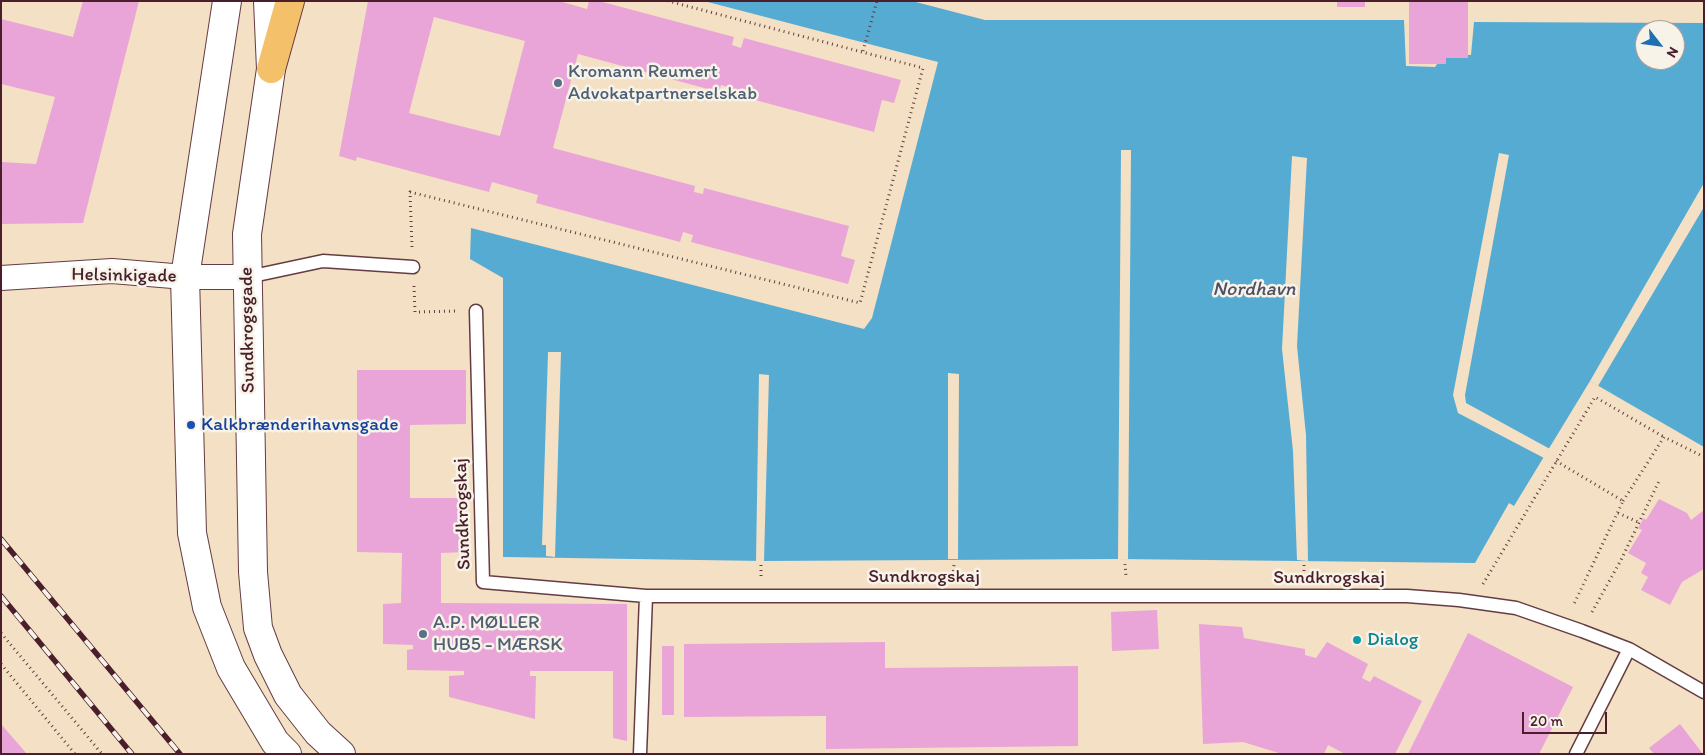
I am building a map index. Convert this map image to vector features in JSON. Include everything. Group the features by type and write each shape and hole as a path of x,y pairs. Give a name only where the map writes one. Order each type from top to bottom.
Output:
{"main road":[{"path":"271,69 290,1"}],"street":[{"path":"227,1 185,277 192,533 207,607 231,668 275,742 287,754"},
{"name":"Sundkrogsgade","path":"268,1 271,69 246,234 253,572 258,628 268,655 288,696 318,733 341,754"},
{"name":"Helsinkigade","path":"1,278 112,272 185,277 248,277"}],"lane":[{"path":"248,277 323,261 413,267"},
{"name":"Sundkrogskaj","path":"476,311 483,582 646,596 1407,596 1516,608 1582,630 1629,649 1704,692"},
{"path":"640,754 646,596"},
{"path":"1576,754 1629,649"}],"path":[{"path":"476,311 415,312 410,192 860,303 923,68 668,1"},
{"path":"863,51 877,1"},
{"path":"1473,602 1595,397 1664,437 1704,457"},
{"path":"1564,624 1623,501 1664,437"},
{"path":"1556,461 1623,501"},
{"path":"1582,630 1621,560 1659,481"},
{"path":"1618,513 1638,522"},
{"path":"1,633 102,754"},
{"path":"1,664 75,754"}],"water":[{"name":"Nordhavn","path":"704,1 912,1 985,20 1404,20 1406,66 1435,67 1444,54 1471,55 1474,22 1635,23 1635,70 1685,70 1685,23 1704,23 1704,447 1590,381 1514,506 1509,503 1475,563 1118,559 764,561 503,557 503,278 470,259 471,228 864,329 872,318 938,62"}],"pier":[{"path":"1121,150 1131,150 1128,559 1118,559"},
{"path":"1499,153 1509,155 1465,395 1466,403 1550,449 1544,458 1458,413 1453,395"},
{"path":"1292,156 1307,158 1297,346 1306,435 1308,561 1297,560 1293,451 1282,349"},
{"path":"1704,183 1704,207 1598,386 1590,381"},
{"path":"548,352 561,352 555,557 546,556 546,545 542,545"},
{"path":"948,373 959,374 958,559 948,559"},
{"path":"759,374 769,375 764,561 756,561"}],"building":[{"path":"83,1 139,1 83,223 1,224 1,162 36,164 55,97 1,84 1,19 73,37"},
{"path":"368,1 559,1 587,9 589,1 599,1 734,37 732,45 741,48 744,38 901,80 894,103 882,100 874,132 729,93 730,88 721,85 719,92 578,54 553,148 695,186 694,192 703,194 704,188 849,226 841,256 855,260 848,284 691,242 693,235 683,232 680,242 536,203 538,195 492,182 489,192 357,157 356,161 339,156","holes":["434,17 525,41 500,136 409,113"]},
{"path":"1337,1 1365,1 1365,7 1337,7"},
{"path":"1409,1 1468,1 1468,58 1446,58 1446,64 1409,64"},
{"path":"357,370 466,370 466,424 410,425 410,498 466,498 466,552 441,553 441,603 627,604 627,741 613,738 613,671 530,671 530,676 536,676 535,719 449,697 449,676 464,675 464,671 407,670 407,650 413,649 413,645 383,644 383,604 401,603 402,553 357,552"},
{"path":"1659,499 1687,513 1691,520 1704,510 1704,569 1682,582 1670,605 1641,590 1648,577 1641,573 1646,563 1628,553 1642,530 1638,528 1644,518 1646,520"},
{"path":"1157,610 1159,649 1112,651 1111,612"},
{"path":"1199,624 1242,627 1244,638 1305,649 1305,655 1316,658 1327,642 1368,664 1362,678 1370,682 1374,676 1422,701 1395,754 1345,754 1328,745 1324,754 1282,754 1243,742 1203,744"},
{"path":"1468,633 1573,687 1539,754 1408,754"},
{"path":"885,642 885,668 1078,666 1078,746 826,749 826,716 684,717 684,644"},
{"path":"662,646 674,646 674,715 662,715"},
{"path":"1,724 27,754 1,754"},
{"path":"1680,724 1703,754 1654,754 1649,748"}],"railway":[{"path":"1,539 180,754"},
{"path":"1,596 132,754"}],"place":[{"name":"Kromann Reumert Advokatpartnerselskab","path":"558,83"},
{"name":"Kalkbrænderihavnsgade","path":"191,425"},
{"name":"A.P. MØLLER HUB5 - MÆRSK","path":"423,634"},
{"name":"Dialog","path":"1357,640"}]}
